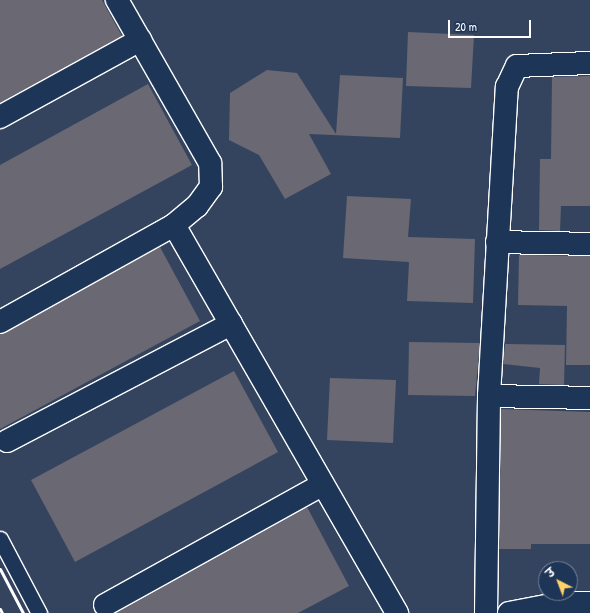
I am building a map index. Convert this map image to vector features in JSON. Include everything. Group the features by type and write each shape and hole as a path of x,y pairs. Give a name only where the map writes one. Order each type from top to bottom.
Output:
{"street":[{"path":"0,322 174,225 197,206 211,186 210,164 117,0"},
{"path":"0,117 140,40"},
{"path":"486,613 489,396 497,242 510,76 517,66 590,63"},
{"path":"174,225 397,613"},
{"path":"497,242 590,244"},
{"path":"7,441 231,324"},
{"path":"489,396 590,398"},
{"path":"105,605 323,484"},
{"path":"509,613 561,603 590,603"}],"lane":[{"path":"0,540 39,613"}],"building":[{"path":"0,0 102,0 122,36 0,103"},
{"path":"408,32 474,35 471,88 406,86"},
{"path":"267,70 297,73 336,134 340,75 403,78 400,138 309,134 331,174 285,199 259,155 229,140 230,93"},
{"path":"590,76 590,206 561,206 560,231 539,230 540,159 551,159 552,77"},
{"path":"148,84 192,165 0,269 0,165"},
{"path":"347,196 411,199 408,237 475,239 473,303 407,301 409,262 343,258"},
{"path":"160,247 200,321 0,429 0,334"},
{"path":"519,255 590,256 590,365 566,365 567,306 518,305"},
{"path":"409,342 480,343 475,396 408,395"},
{"path":"505,344 565,345 564,385 539,384 540,368 503,364"},
{"path":"234,371 278,452 75,562 31,480"},
{"path":"330,378 396,380 393,443 327,440"},
{"path":"501,409 590,412 590,544 531,544 531,549 499,549"},
{"path":"307,507 349,586 298,613 116,613"}],"railway":[{"path":"0,569 23,613"},
{"path":"0,609 2,613"}]}
